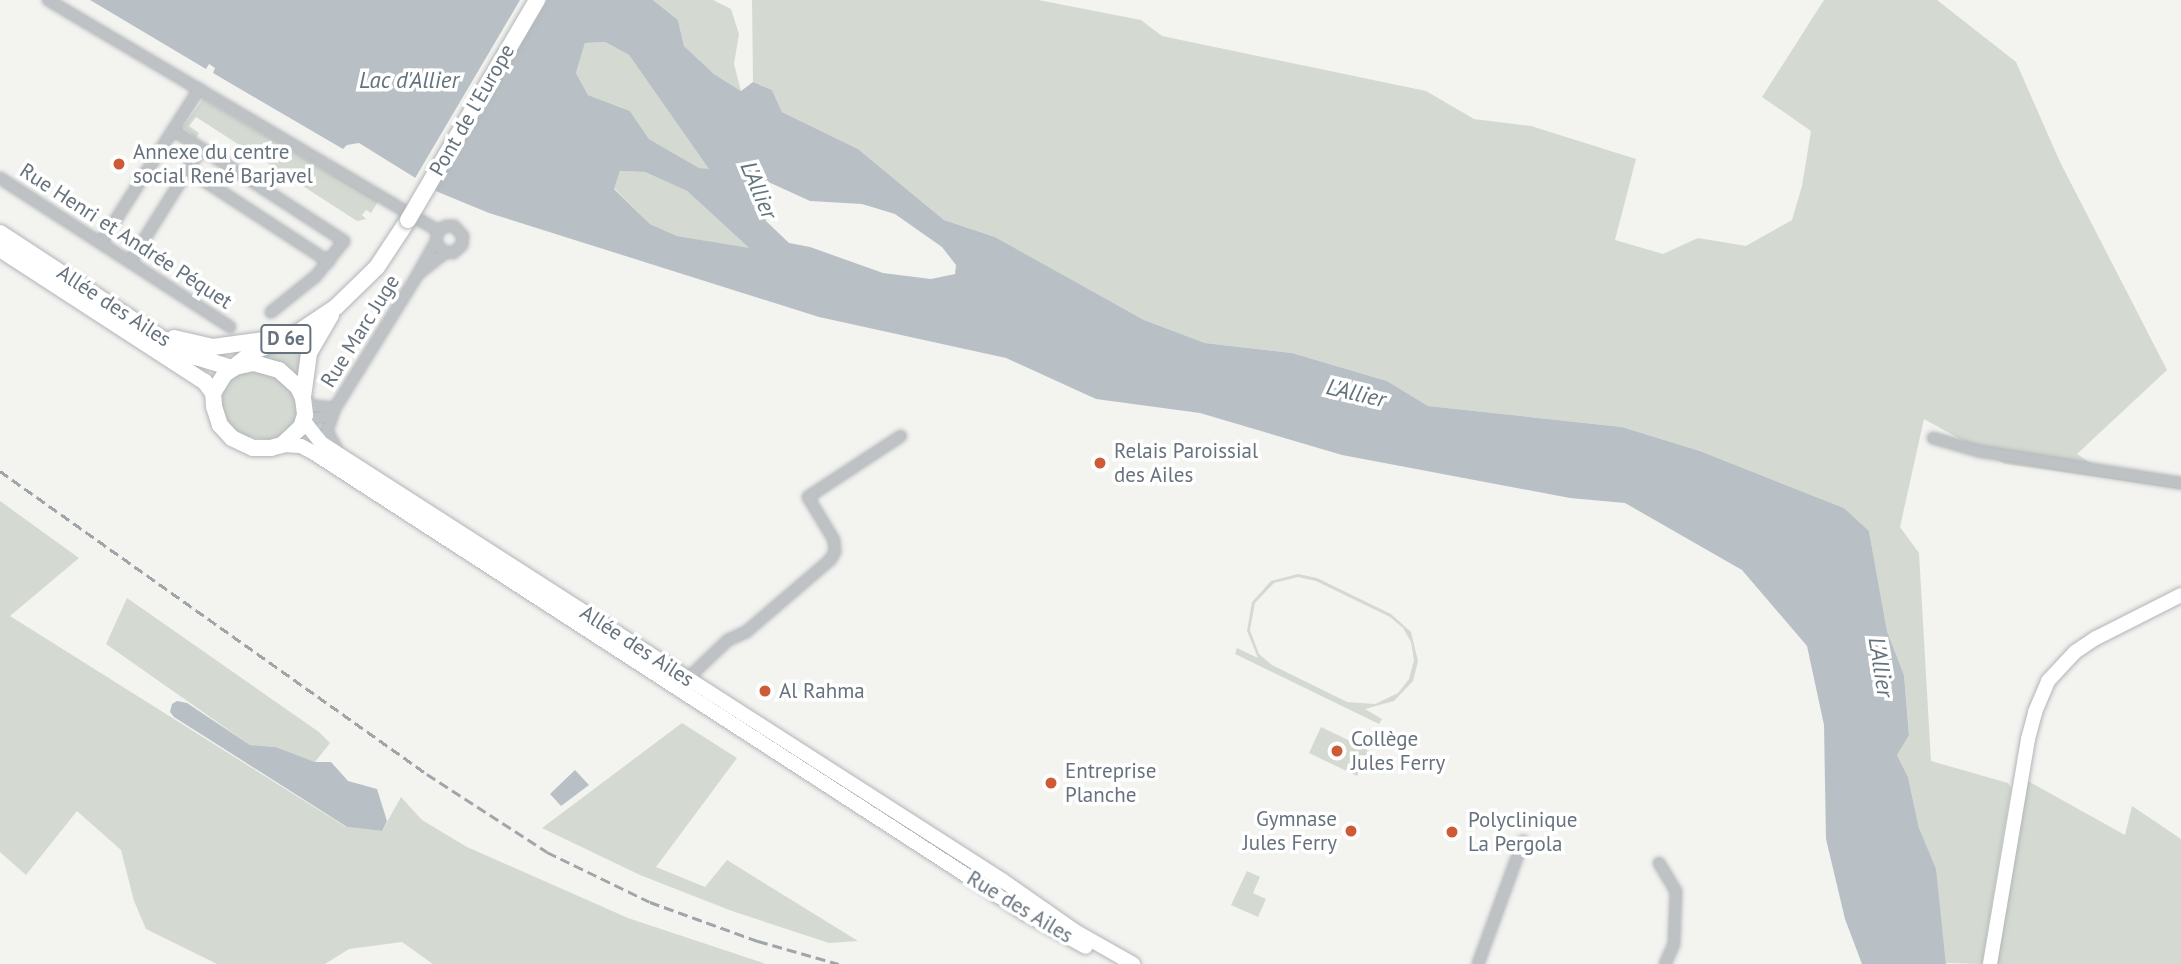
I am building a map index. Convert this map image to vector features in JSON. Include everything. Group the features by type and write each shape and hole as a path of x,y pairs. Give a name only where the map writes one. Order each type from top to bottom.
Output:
{"main road":[{"name":"Pont de l'Europe","path":"336,307 377,267 408,220 537,0"},
{"name":"Allée des Ailes","path":"0,233 177,348 234,367"},
{"name":"Allée des Ailes","path":"0,249 205,382 213,393"},
{"path":"140,323 181,341 213,347 248,344 286,334 336,307"},
{"name":"D 6e","path":"234,367 254,351 293,336 336,307"},
{"name":"D 6e","path":"303,398 309,352 336,307"},
{"path":"254,363 279,370 298,387 303,398 304,419 282,444 261,449 232,438 216,414 213,393 217,383 234,367 254,363"},
{"name":"Allée des Ailes","path":"304,419 321,443 957,869"},
{"name":"Allée des Ailes","path":"282,444 301,446 314,453 977,865"},
{"path":"1990,964 2028,739 2035,712 2048,681 2075,652 2096,638 2181,595"},
{"name":"Rue des Ailes","path":"977,865 1075,931 1133,964"},
{"name":"Rue des Ailes","path":"957,869 1026,914 1120,964"}],"street":[{"path":"48,0 438,231"},
{"path":"101,243 199,89"},
{"path":"173,130 344,241 329,262 271,312"},
{"path":"130,262 201,149"},
{"path":"188,170 329,262"},
{"name":"Rue Henri et Andrée Péquet","path":"0,178 230,327"},
{"path":"446,226 454,226 463,236 460,248 445,253 436,243 438,231 446,226"},
{"name":"Rue Marc Juge","path":"304,419 333,412 436,243"},
{"name":"Rue Marc Juge","path":"418,274 445,253"},
{"name":"Rue Marc Juge","path":"303,398 313,406 333,412"},
{"path":"333,412 327,431 339,454"},
{"path":"682,683 728,640 746,632 830,560 835,552 834,540 808,497 901,436"},
{"path":"1933,438 1978,451 2181,483"},
{"path":"1478,964 1523,841"},
{"path":"1659,863 1676,891 1674,944 1665,964"}],"shaded area":[{"path":"653,0 713,0 731,9 739,34 734,64 741,91 714,74 684,46 678,20"},
{"path":"752,0 1038,0 1141,20 1162,36 1426,91 1474,119 1531,126 1636,159 1615,240 1663,254 1698,238 1746,246 1792,220 1802,186 1811,131 1762,97 1824,0 1937,0 2016,62 2060,162 2167,370 2077,454 2092,464 2181,478 2181,489 2005,464 1924,419 1900,527 1919,553 1931,761 2008,783 2011,788 1982,964 1946,963 1935,869 1919,828 1908,777 1897,755 1909,734 1904,675 1887,631 1869,531 1844,508 1700,451 1622,427 1428,406 1387,381 1292,353 1205,343 1144,320 995,237 944,220 858,149 782,112 772,90 753,82"},
{"path":"605,42 629,55 710,170 699,168 649,139 630,111 588,95 576,73 585,43"},
{"path":"203,99 379,200 371,213 366,210 362,215 366,219 357,221 196,117 189,126 199,133 196,138 183,127"},
{"path":"620,171 645,172 687,191 750,249 677,236 650,224 614,188"},
{"path":"292,344 300,352 299,379 255,357"},
{"path":"256,370 273,373 295,395 298,413 293,426 284,435 271,440 242,436 229,424 221,405 221,393 232,376"},
{"path":"0,501 79,558 10,616 346,827 382,831 401,797 422,820 467,847 628,918 766,964 433,964 402,942 349,949 325,964 217,964 146,929 134,901 121,850 77,811 26,875 0,852"},
{"path":"1298,574 1317,578 1391,614 1411,632 1418,661 1413,681 1394,701 1365,709 1382,719 1379,724 1235,654 1237,648 1258,658 1247,631 1252,602 1271,581","holes":["1298,577 1316,581 1390,617 1403,628 1411,642 1414,660 1409,679 1398,693 1375,704 1347,702 1272,665 1259,654 1250,630 1255,603 1274,583"]},
{"path":"127,598 319,732 330,743 315,762 276,747 250,745 106,644"},
{"path":"682,723 737,758 656,867 705,887 727,860 858,941 829,943 732,911 640,875 542,828"},
{"path":"1321,727 1369,750 1357,776 1309,753"},
{"path":"2026,780 2125,835 2132,806 2181,839 2181,964 1995,964"},
{"path":"1247,871 1260,877 1253,893 1266,899 1258,917 1231,905"}],"water":[{"path":"90,0 653,0 678,20 684,46 714,74 741,91 753,82 772,90 782,112 858,149 944,220 995,237 1144,320 1205,343 1292,353 1387,381 1428,406 1622,427 1700,451 1844,508 1869,531 1887,631 1904,675 1909,735 1897,755 1908,777 1919,828 1936,869 1946,964 1862,964 1845,919 1826,839 1824,725 1807,646 1742,570 1625,503 1570,498 1342,455 1200,413 1096,399 1006,358 819,317 489,213 438,192 359,143 347,145 343,149 213,73 215,68 209,64 206,69","holes":["605,42 629,55 709,169 699,168 649,139 630,111 588,95 576,73 585,43","620,171 645,172 687,191 749,248 677,236 650,224 614,189","764,180 810,201 862,204 895,214 942,247 956,265 955,274 931,279 883,273 810,247 789,243 766,221 757,182"]},
{"path":"177,701 187,703 250,745 276,747 315,762 331,762 348,781 377,789 387,821 382,831 347,827 174,717 170,712 172,704"},
{"path":"575,770 589,785 561,806 550,794"}],"pier":[{"path":"520,0 547,0 433,193 414,180"}],"railway":[{"path":"0,471 427,774 547,852 650,902 758,941 839,964"}],"place":[{"name":"Annexe du centre social René Barjavel","path":"119,164"},
{"name":"Relais Paroissial des Ailes","path":"1100,463"},
{"name":"Al Rahma","path":"765,691"},
{"name":"Collège Jules Ferry","path":"1337,751"},
{"name":"Entreprise Planche","path":"1051,783"},
{"name":"Gymnase Jules Ferry","path":"1351,831"},
{"name":"Polyclinique La Pergola","path":"1452,832"}],"water label":[{"name":"Lac d'Allier","path":"409,80"},
{"name":"L'Allier","path":"759,190"},
{"name":"L'Allier","path":"1356,393"},
{"name":"L'Allier","path":"1881,667"}]}
